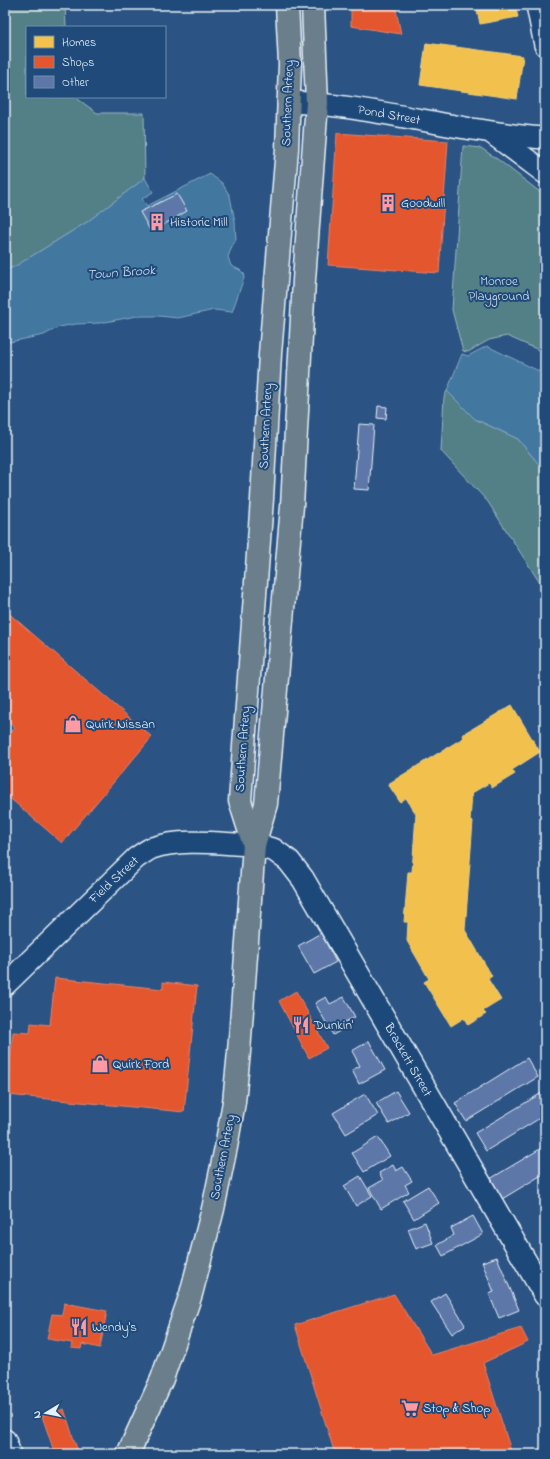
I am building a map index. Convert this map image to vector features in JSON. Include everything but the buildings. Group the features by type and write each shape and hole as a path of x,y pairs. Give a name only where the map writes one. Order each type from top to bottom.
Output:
{"main road":[{"name":"Southern Artery","path":"254,845 240,801 262,499 270,354 287,149 290,64 288,5"},
{"name":"Southern Artery","path":"128,1454 162,1379 191,1294 213,1210 225,1156 234,1102 240,1052 254,845 266,804 292,506 304,280 317,103 313,5"}],"street":[{"path":"537,5 545,45"},
{"name":"Pond Street","path":"288,102 317,103 490,132 545,138"},
{"name":"Pond Street","path":"490,132 545,173"},
{"name":"Field Street","path":"5,985 136,858 151,849 171,844 191,843 254,845"},
{"name":"Brackett Street","path":"254,845 274,850 289,861 303,879 545,1295"},
{"path":"5,1440 10,1454"}],"green space":[{"path":"5,5 65,5 66,26 26,26 26,98 76,98 97,113 144,113 145,178 87,222 14,267 5,270"},
{"name":"Monroe Playground","path":"463,146 481,148 545,196 545,355 541,351 507,336 489,340 468,352 463,351 452,310"},
{"path":"447,391 475,419 518,439 542,468 545,477 545,591 488,502 441,451 444,397"}],"water":[{"name":"Town Brook","path":"210,174 222,183 230,196 235,222 236,240 228,257 231,266 240,270 245,275 232,312 214,310 178,318 137,316 100,323 76,324 59,327 44,335 5,343 5,270 14,267 87,222 145,178 153,192 142,199 147,206"},
{"path":"487,346 545,374 545,477 542,468 518,439 475,419 447,391 462,354 468,356"}],"place":[{"name":"Goodwill","path":"388,203"},
{"name":"Historic Mill","path":"157,222"},
{"name":"Quirk Nissan","path":"73,724"},
{"name":"Dunkin'","path":"301,1025"},
{"name":"Quirk Ford","path":"100,1064"},
{"name":"Wendy's","path":"79,1327"},
{"name":"Stop & Shop","path":"410,1408"}]}
